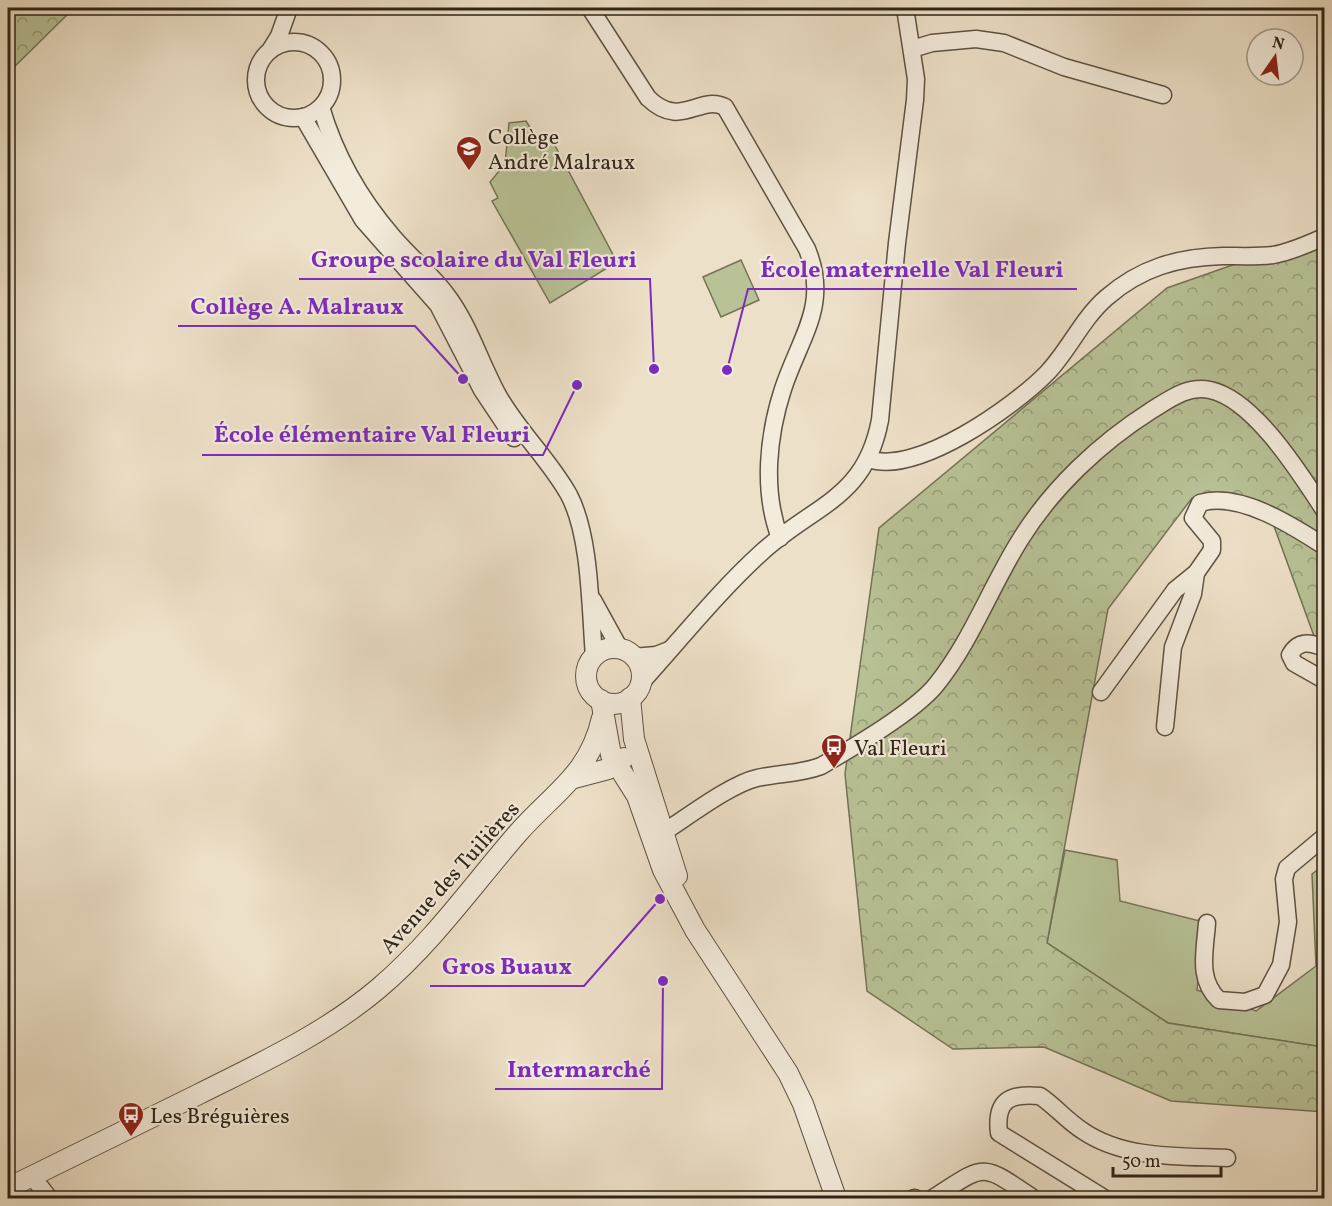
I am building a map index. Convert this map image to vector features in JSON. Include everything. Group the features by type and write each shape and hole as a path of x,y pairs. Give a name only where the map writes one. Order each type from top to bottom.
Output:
{"street":[{"path":"290,8 298,34 325,59 332,78 327,99 321,107 303,117 285,117 277,114 259,96 256,88 257,70 279,36 290,8"},
{"path":"590,8 648,98 657,106 676,112 714,104 725,107 807,249 815,270 817,294 811,319 784,386 773,424 770,497 772,514 780,538"},
{"path":"602,709 635,691 670,650 762,552 845,491 869,459 880,420 897,243 913,123 916,79 905,8"},
{"path":"912,48 932,43 976,39 1004,43 1064,67 1163,95"},
{"path":"272,49 288,42 309,45"},
{"path":"321,107 336,149 355,184 393,237 421,263 453,303 500,398 558,477 570,498 582,539 590,595 594,656"},
{"path":"303,117 353,206 380,241 438,305 494,412 575,515"},
{"path":"869,459 890,464 942,447 965,435 1046,375 1105,299 1130,279 1153,267 1176,260 1207,256 1271,255 1291,251 1324,237"},
{"path":"657,834 741,784 756,778 804,773 821,766 918,702 934,687 976,624 1019,542 1035,518 1097,451 1132,423 1191,389 1212,390 1261,423 1284,450 1324,510"},
{"path":"1101,692 1175,590 1196,573 1212,550 1212,541 1193,518 1194,511 1200,503 1210,500 1238,504 1275,516 1324,546"},
{"path":"1165,727 1173,647 1193,594 1196,573"},
{"path":"590,595 627,653 641,670 635,691 634,740 657,834"},
{"path":"1324,648 1304,643 1294,647 1290,655 1294,663 1324,680"},
{"path":"670,650 656,655 603,650 594,656 587,668 586,678 602,709 610,755 637,796 657,834 695,930 788,1073 803,1104 836,1198"},
{"name":"Avenue des Tuilières","path":"8,1188 241,1073 330,1024 356,1006 437,933 519,832 574,778 596,741 602,709"},
{"path":"616,765 623,760 634,740"},
{"name":"Avenue des Tuilières","path":"574,778 616,765"},
{"path":"1207,923 1204,969 1207,989 1219,1000 1245,1002 1265,995 1281,964 1288,922 1284,879 1287,868 1324,837"},
{"path":"1104,1198 999,1132 997,1118 1003,1102 1013,1096 1040,1096 1080,1130 1102,1143 1156,1155 1227,1158"},
{"path":"933,1198 970,1175 986,1170 998,1174 1033,1198"},
{"path":"32,1176 49,1198"}],"green space":[{"path":"8,8 66,8 70,12 8,73"},
{"path":"526,121 542,147 553,142 617,262 550,303 492,201 498,198 490,182 505,164 509,123"},
{"path":"1324,233 1324,645 1314,636 1271,518 1192,498 1108,609 1047,943 1168,1023 1316,1046 1324,1037 1324,1112 1171,1101 1044,1047 953,1049 867,991 845,774 879,528 1167,288"},
{"path":"741,260 759,300 721,317 703,277"},
{"path":"1065,850 1117,860 1120,901 1204,922 1197,990 1256,1011 1316,966 1312,874 1324,865 1324,1037 1316,1046 1168,1023 1047,943"}],"place":[{"name":"Collège André Malraux","path":"469,172"},
{"name":"Groupe scolaire du Val Fleuri","path":"654,369"},
{"name":"École maternelle Val Fleuri","path":"727,370"},
{"name":"Collège A. Malraux","path":"463,379"},
{"name":"École élémentaire Val Fleuri","path":"577,385"},
{"name":"Val Fleuri","path":"834,770"},
{"name":"Gros Buaux","path":"660,899"},
{"name":"Intermarché","path":"663,981"},
{"name":"Les Bréguières","path":"131,1138"}]}
